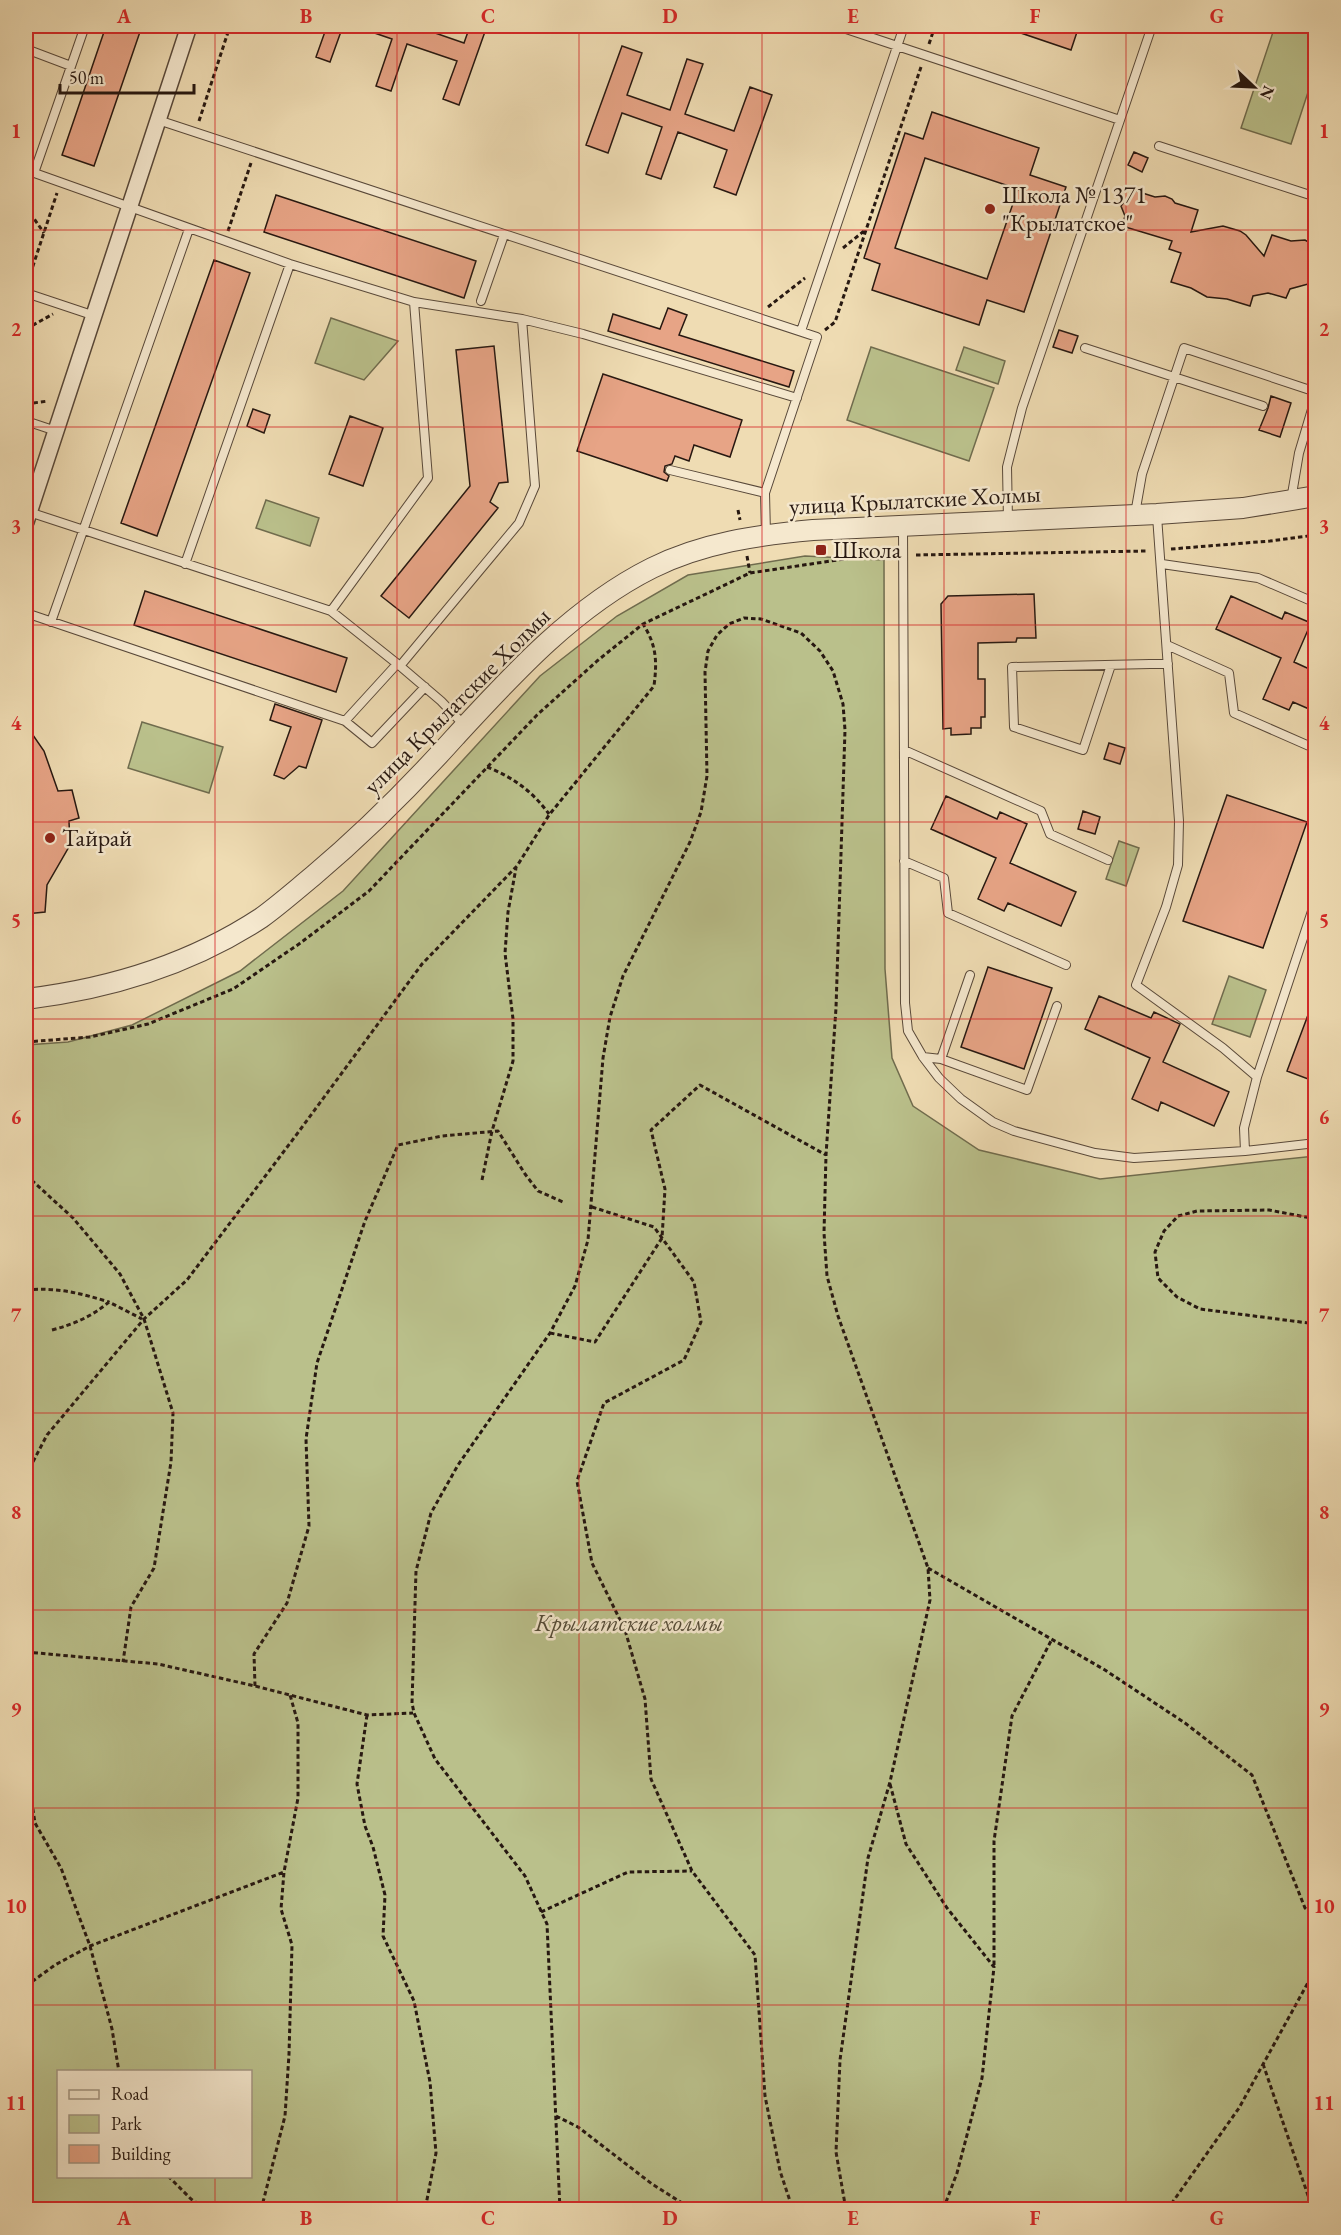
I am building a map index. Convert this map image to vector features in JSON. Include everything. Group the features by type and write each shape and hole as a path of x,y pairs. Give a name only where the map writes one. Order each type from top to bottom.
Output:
{"street":[{"path":"27,516 189,26"},
{"name":"улица Крылатские Холмы","path":"26,999 61,995 131,977 202,952 263,916 344,850 390,806 542,647 567,625 652,568 709,546 766,534 903,524 1157,514 1243,508 1316,496"}],"lane":[{"path":"84,26 30,171 290,264 414,302 522,319 583,334 796,398"},
{"path":"837,26 1120,120"},
{"path":"801,331 904,26"},
{"path":"1008,520 1007,466 1022,408 1152,26"},
{"path":"26,49 71,66"},
{"path":"158,120 817,337 765,493 766,534"},
{"path":"1159,146 1316,197"},
{"path":"51,622 189,229"},
{"path":"481,301 504,235"},
{"path":"185,564 290,264"},
{"path":"26,293 95,316"},
{"path":"331,611 428,478 414,302"},
{"path":"345,721 399,665 519,523 535,486 522,319"},
{"path":"1085,348 1263,406"},
{"path":"1135,515 1142,474 1184,348 1316,392"},
{"path":"1291,501 1299,453 1316,396"},
{"path":"26,421 56,431"},
{"path":"670,470 765,493"},
{"path":"1157,514 1179,821 1178,865 1166,907 1136,985 1223,1048 1257,1077"},
{"path":"27,516 84,530 331,611 425,687 465,726"},
{"path":"903,524 905,1003 908,1031 923,1057 939,1078 961,1099 993,1122 1014,1131 1095,1153 1134,1158 1245,1151 1316,1143"},
{"path":"1162,564 1257,578 1316,603"},
{"path":"26,614 345,721 372,743 425,687"},
{"path":"1167,645 1229,673 1234,713 1316,749"},
{"path":"1111,665 1083,750 1014,727 1012,667 1111,665 1168,664"},
{"path":"904,750 1041,811 1050,834 1108,860"},
{"path":"904,861 944,878 948,913 1066,965"},
{"path":"1245,1151 1245,1128 1257,1077 1316,899"},
{"path":"941,1059 970,975"},
{"path":"923,1057 941,1059 1027,1090 1057,1006"}],"path":[{"path":"195,132 230,26"},
{"path":"817,337 835,322 935,26"},
{"path":"224,241 255,153"},
{"path":"26,198 31,181"},
{"path":"26,288 61,183"},
{"path":"26,207 44,233"},
{"path":"26,352 30,336 26,327 68,307"},
{"path":"26,404 48,401"},
{"path":"26,1042 90,1037 148,1024 233,989 299,944 369,891 537,715 597,661 643,624 750,573 878,554 1161,550 1270,542 1316,535"},
{"path":"560,2210 547,1924 525,1876 435,1760 414,1713 412,1692 416,1571 431,1513 458,1465 549,1333 574,1286 588,1240 603,1058 610,1017 623,976 690,842 701,812 707,776 705,672 708,651 717,635 729,624 744,618 761,619 801,633 820,651 833,671 843,704 845,730 836,1008 826,1155 824,1233 827,1276 838,1316 928,1568 930,1600 890,1782 868,1858 840,2060 836,2152 846,2210"},
{"path":"26,1475 47,1435 144,1319 187,1280 422,964 517,866 549,815 654,686 657,660 643,624"},
{"path":"487,767 505,774 529,791 549,815"},
{"path":"482,1180 492,1131 513,1061 513,1018 505,953 508,912 517,866"},
{"path":"549,1333 595,1342 662,1238 665,1189 651,1130 700,1085 826,1155"},
{"path":"255,1686 254,1654 287,1603 309,1526 306,1439 317,1363 365,1221 398,1145 442,1136 498,1131 538,1191 563,1202"},
{"path":"26,1175 73,1218 120,1274 144,1319 173,1413 171,1462 154,1568 131,1606 123,1662"},
{"path":"592,1207 654,1227 694,1282 701,1322 684,1360 604,1404 577,1481 591,1563 624,1630 645,1699 651,1779 692,1871 755,1954 765,2096 780,2171 793,2210"},
{"path":"1316,1219 1269,1210 1197,1211 1178,1216 1164,1231 1155,1252 1158,1278 1176,1297 1200,1309 1316,1324"},
{"path":"26,1290 43,1288 73,1291 109,1302 144,1319"},
{"path":"52,1330 78,1323 96,1313 109,1302"},
{"path":"928,1568 1106,1670 1185,1723 1252,1775 1305,1908 1316,1918"},
{"path":"943,2210 957,2173 982,2078 994,1967 994,1841 1012,1716 1052,1639"},
{"path":"26,1652 158,1664 368,1715 393,1712 414,1713"},
{"path":"261,2210 286,2106 292,1945 281,1909 284,1872 298,1798 298,1723 290,1695"},
{"path":"368,1715 357,1784 365,1826 373,1847 385,1895 383,1936 414,2001 430,2082 436,2153 425,2210"},
{"path":"26,1764 35,1822 61,1868 90,1946 112,2028 119,2070"},
{"path":"890,1782 906,1844 947,1908 994,1967"},
{"path":"541,1912 628,1872 692,1871"},
{"path":"26,1986 55,1965 90,1946 284,1872"},
{"path":"1167,2210 1239,2108 1316,1968"},
{"path":"1263,2064 1313,2210"},
{"path":"556,2116 578,2127 652,2184 693,2210"},
{"path":"170,2178 191,2199 206,2209"}],"green space":[{"path":"1275,26 1293,26 1315,33 1315,71 1291,144 1241,128"},
{"path":"331,318 398,341 364,380 315,363"},
{"path":"871,347 994,388 969,461 847,420"},
{"path":"964,347 1005,361 998,384 956,370"},
{"path":"266,500 319,518 310,546 256,528"},
{"name":"Крылатские холмы","path":"805,556 884,560 885,969 892,1058 913,1106 979,1150 1100,1179 1315,1156 1315,2209 26,2209 26,1045 68,1042 132,1025 240,971 343,891 540,676 617,616 688,575"},
{"path":"142,722 223,747 209,793 128,768"},
{"path":"1119,841 1139,848 1126,886 1106,879"},
{"path":"1229,976 1266,990 1250,1037 1212,1024"}],"building":[{"path":"106,26 142,26 94,166 62,155"},
{"path":"327,26 343,26 330,62 316,57"},
{"path":"361,26 415,26 464,43 470,26 487,26 459,105 443,99 457,61 407,44 391,91 376,86 392,39 360,28"},
{"path":"1007,26 1079,26 1071,50 1006,28"},
{"path":"622,46 642,53 627,95 670,110 687,59 703,64 685,114 734,131 750,87 772,95 736,195 714,187 727,150 678,132 661,179 646,174 662,127 622,113 608,153 586,145"},
{"path":"932,112 1039,148 1030,175 1066,187 1024,312 987,300 979,325 872,290 880,264 864,258 905,133 923,139","holes":["925,158 1018,189 987,279 895,248"]},
{"path":"1134,152 1148,158 1142,172 1128,165"},
{"path":"1133,190 1155,197 1165,196 1175,203 1198,210 1191,232 1223,226 1240,231 1264,256 1272,235 1291,241 1305,240 1316,250 1316,287 1308,284 1290,289 1286,298 1268,293 1253,296 1250,306 1227,299 1207,297 1191,288 1171,282 1181,253 1169,249 1172,241 1122,226 1125,216 1121,206 1129,200"},
{"path":"276,195 476,261 464,298 264,232"},
{"path":"214,260 250,273 157,536 121,523"},
{"path":"668,308 687,315 679,335 794,371 789,387 608,331 613,314 660,329"},
{"path":"1059,330 1078,336 1072,353 1053,347"},
{"path":"494,346 508,482 499,483 490,502 498,508 409,618 381,596 470,486 456,350"},
{"path":"603,374 742,420 730,457 694,445 689,461 675,456 672,464 665,466 664,472 669,476 667,481 577,451"},
{"path":"1271,396 1291,403 1280,437 1259,430"},
{"path":"253,409 270,415 264,433 247,426"},
{"path":"350,416 383,428 363,486 329,474"},
{"path":"145,591 347,658 336,692 134,625"},
{"path":"1034,594 1036,638 1017,638 1016,642 978,643 978,679 985,679 985,717 981,717 981,728 971,728 971,734 951,735 951,728 943,729 941,604 948,596"},
{"path":"1231,596 1282,619 1285,612 1311,623 1294,662 1316,672 1316,712 1293,702 1289,710 1263,699 1281,658 1216,629"},
{"path":"275,704 322,720 306,768 299,766 284,779 274,775 291,727 270,720"},
{"path":"26,725 44,751 58,791 72,790 79,818 69,821 70,845 47,885 45,912 26,914 26,849 30,840 26,819"},
{"path":"1109,743 1125,748 1120,764 1104,759"},
{"path":"1227,795 1307,822 1263,948 1183,921"},
{"path":"946,796 997,819 1000,812 1027,824 1010,863 1076,892 1061,926 1008,903 1004,911 978,899 996,858 931,829"},
{"path":"1083,811 1100,817 1095,834 1078,829"},
{"path":"988,967 1052,988 1024,1069 961,1047"},
{"path":"1099,996 1151,1018 1154,1012 1180,1024 1163,1062 1229,1092 1214,1126 1161,1102 1158,1111 1132,1099 1150,1058 1085,1029"},
{"path":"1314,999 1316,999 1316,1082 1287,1071"}],"place":[{"name":"Школа № 1371 \"Крылатское\"","path":"990,209"},
{"name":"Школа","path":"821,550"},
{"name":"Тайрай","path":"50,838"}]}
